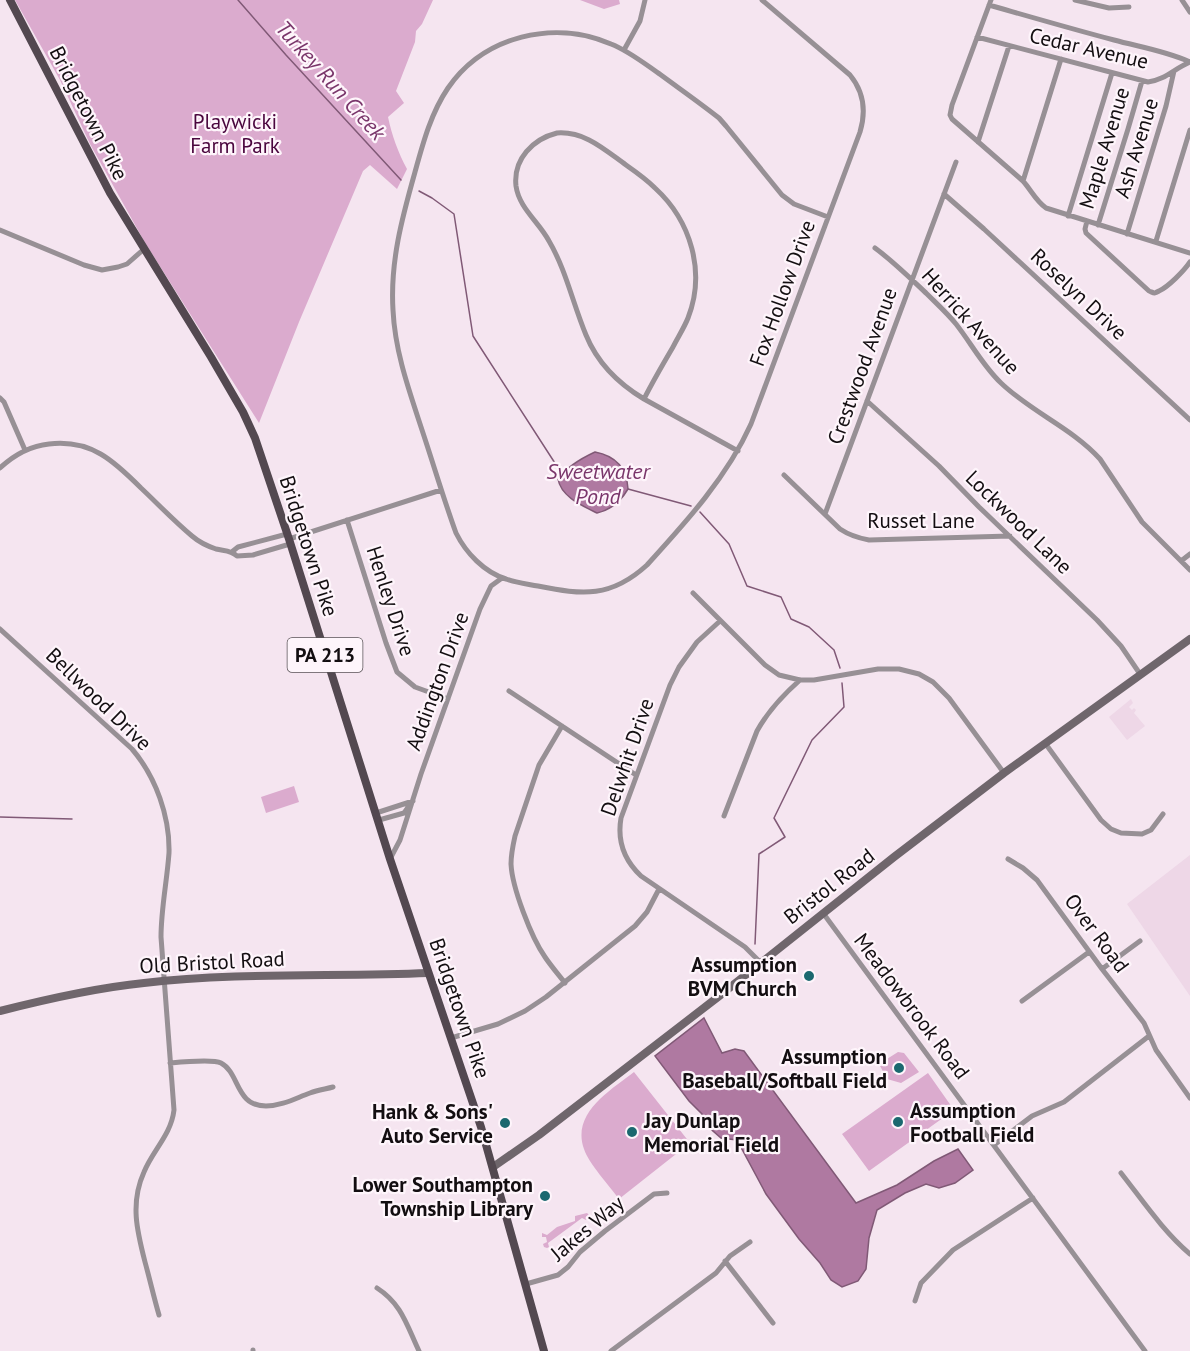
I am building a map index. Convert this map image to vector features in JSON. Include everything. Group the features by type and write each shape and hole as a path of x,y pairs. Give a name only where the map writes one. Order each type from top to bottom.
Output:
{"main road":[{"name":"Bridgetown Pike","path":"10,0 110,193 211,357 243,412 255,438 390,859 481,1127 544,1351"},
{"name":"Bristol Road","path":"493,1167 576,1106 1004,773 1190,639"},
{"name":"Old Bristol Road","path":"0,1011 103,988 164,981 272,975 428,973"}],"street":[{"path":"624,50 640,21 645,0"},
{"path":"762,0 850,75 859,89 864,114 860,132 828,217"},
{"path":"1076,0 1093,2 1109,8 1129,7"},
{"path":"1182,0 1190,12"},
{"path":"1190,62 990,3 950,115 952,120 1023,181 1043,206 1068,216 1190,253"},
{"name":"Fox Hollow Drive","path":"539,33 573,33 595,38 624,50 719,118 788,200 828,217 751,424 738,451 714,487 658,554 641,570 627,580 603,590 584,593 564,591 502,578 482,566 468,552 456,533 401,362 394,328 392,295 393,266 399,232 431,120 449,87 468,66 489,50 510,40 539,33"},
{"name":"Cedar Avenue","path":"977,37 1148,82 1158,80 1190,62"},
{"path":"978,142 1009,46"},
{"path":"1023,181 1061,59"},
{"name":"Ash Avenue","path":"1127,234 1166,106 1174,71"},
{"path":"1068,216 1112,73"},
{"name":"Maple Avenue","path":"1098,225 1142,81"},
{"path":"1156,242 1190,130"},
{"path":"644,399 684,325 692,304 696,270 690,242 673,207 644,178 585,137 565,133 549,135 530,147 520,160 516,185 519,196 530,215 549,240 556,254 594,351 619,381 644,399 738,451"},
{"name":"Crestwood Avenue","path":"825,514 956,162"},
{"name":"Roselyn Drive","path":"944,194 1190,420"},
{"path":"1087,221 1086,233 1146,290 1151,292 1158,292 1190,262"},
{"path":"0,230 84,266 102,270 127,264 144,249"},
{"name":"Herrick Avenue","path":"875,248 892,260 956,324 999,381 1081,440 1094,452 1142,522 1190,570"},
{"path":"0,398 4,402 25,450"},
{"name":"Lockwood Lane","path":"867,401 939,466 1109,632 1140,674"},
{"path":"0,468 25,450 45,445 65,443 98,452 122,469 194,538 210,547 233,551 237,556 249,555 289,539 441,490"},
{"name":"Russet Lane","path":"784,475 846,533 861,539 1010,536"},
{"name":"Henley Drive","path":"347,520 397,672 414,687 448,699"},
{"path":"233,551 238,547 289,539"},
{"path":"1181,561 1190,554"},
{"name":"Addington Drive","path":"390,859 400,840 480,609 491,586 502,578"},
{"path":"693,593 765,665 779,675 801,680 814,680 878,669 899,669 919,674 933,682 950,698 1004,773"},
{"name":"Delwhit Drive","path":"720,621 697,642 679,667 670,685 621,818 621,842 626,857 635,871 744,947 761,963"},
{"name":"Bellwood Drive","path":"0,628 132,749 147,769 158,794 168,838 161,926 174,1110 168,1131 144,1170 135,1207 137,1228 159,1315"},
{"path":"724,816 764,718 801,680"},
{"path":"509,691 636,775"},
{"path":"562,726 539,765 515,836 511,866 514,882 535,939 565,983"},
{"path":"1045,743 1101,820 1111,829 1120,834 1142,834 1151,830 1163,814"},
{"path":"377,816 404,813 413,801"},
{"name":"Over Road","path":"1008,859 1023,868 1036,880 1141,1018 1156,1050 1190,1098"},
{"path":"451,1038 498,1024 525,1011 565,983 639,922 647,912 658,889"},
{"name":"Meadowbrook Road","path":"823,914 1145,1351"},
{"path":"1102,969 1140,941"},
{"path":"1022,1001 1089,952"},
{"path":"994,1144 1032,1116 1064,1102 1149,1036"},
{"path":"170,1063 208,1061 222,1063 242,1094 250,1102 258,1105 280,1104 333,1087"},
{"path":"1121,1173 1174,1240 1190,1254"},
{"name":"Jakes Way","path":"526,1284 558,1275 605,1231 654,1194 667,1192"},
{"path":"915,1301 921,1283 953,1250 1033,1198"},
{"path":"611,1351 716,1273 725,1262 750,1242"},
{"path":"725,1262 773,1323"},
{"path":"377,1288 396,1305 419,1351"}],"shaded area":[{"path":"1131,699 1133,703 1129,707 1136,710 1134,713 1145,726 1127,740 1109,717"},
{"path":"1190,855 1190,996 1127,904"}],"green space":[{"name":"Playwicki Farm Park","path":"15,0 433,0 422,24 416,31 415,42 396,91 404,103 388,117 391,131 407,169 397,189 370,165 363,171 259,423 144,241 90,144 60,80"},
{"path":"580,0 619,0 620,4 604,9"},
{"path":"294,786 299,802 266,813 261,797"},
{"name":"Assumption Baseball/Softball Field","path":"898,1052 904,1053 919,1072 901,1083 887,1079 879,1064"},
{"name":"Jay Dunlap Memorial Field","path":"634,1072 690,1143 619,1199 590,1161 581,1136 583,1124 595,1104"},
{"name":"Assumption Football Field","path":"928,1073 954,1110 869,1171 842,1134"},
{"path":"587,1213 590,1216 586,1220 582,1218 548,1243 549,1247 544,1247 543,1244 547,1242 546,1237 542,1237 542,1233 547,1235 557,1227 575,1221 575,1216"}],"water":[{"name":"Sweetwater Pond","path":"595,452 619,464 625,475 628,489 615,504 597,513 568,496 558,479 565,471"},
{"path":"704,1018 722,1053 735,1049 744,1051 856,1203 897,1185 934,1161 958,1149 973,1170 955,1183 939,1188 926,1184 905,1193 877,1210 869,1238 866,1269 858,1281 842,1287 831,1280 766,1194 737,1140 721,1138 705,1124 702,1114 689,1101 655,1056"}],"waterway":[{"name":"Turkey Run Creek","path":"238,0 401,180"},
{"name":"Turkey Run Creek","path":"419,191 454,214 473,336 562,474"},
{"name":"Turkey Run Creek","path":"628,489 691,506"},
{"name":"Turkey Run Creek","path":"700,512 729,544 747,586 781,597 791,619 809,627 834,650 840,668"},
{"name":"Turkey Run Creek","path":"755,944 759,854 785,837 774,818 812,740 844,707 842,683"},
{"path":"0,817 72,819"}],"place":[{"name":"Assumption BVM Church","path":"809,976"},
{"name":"Assumption Baseball/Softball Field","path":"899,1068"},
{"name":"Assumption Football Field","path":"898,1122"},
{"name":"Hank & Sons' Auto Service","path":"505,1123"},
{"name":"Jay Dunlap Memorial Field","path":"632,1132"},
{"name":"Lower Southampton Township Library","path":"545,1196"}]}
